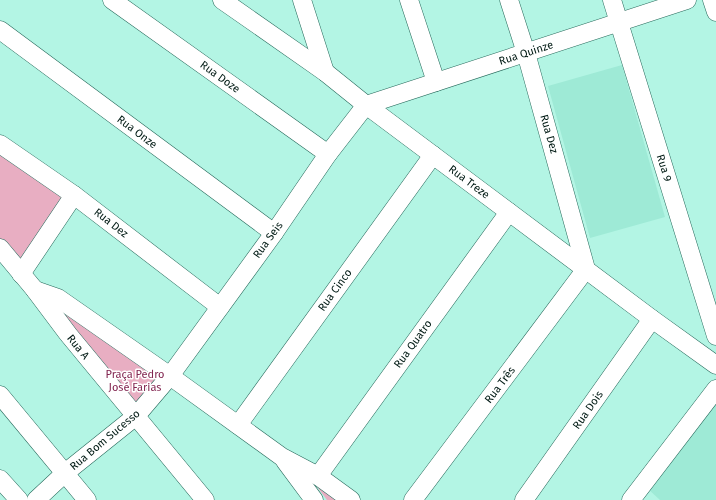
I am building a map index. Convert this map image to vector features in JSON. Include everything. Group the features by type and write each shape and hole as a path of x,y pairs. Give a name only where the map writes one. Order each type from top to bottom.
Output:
{"street":[{"name":"Rua Doze","path":"112,0 328,154"},
{"name":"Rua Treze","path":"222,0 325,72 366,105 652,320 716,365"},
{"path":"302,0 325,72"},
{"path":"409,0 436,82"},
{"name":"Rua Dez","path":"509,0 526,53 586,269"},
{"name":"Rua 9","path":"612,0 716,336"},
{"name":"Rua Quinze","path":"366,105 687,0"},
{"path":"712,0 716,12"},
{"name":"Rua Onze","path":"0,30 274,233"},
{"name":"Rua Seis","path":"170,376 274,233 328,154 366,105"},
{"name":"Rua Dez","path":"0,144 74,194 220,307"},
{"name":"Rua Cinco","path":"238,425 433,155"},
{"path":"21,274 74,194"},
{"name":"Rua Quatro","path":"318,476 509,212"},
{"name":"Rua A","path":"0,248 35,290 68,334 205,500"},
{"name":"Rua Três","path":"413,500 586,269"},
{"path":"35,290 58,298 170,376 282,457 318,476 351,500"},
{"name":"Rua Dois","path":"524,500 652,320"},
{"name":"Rua Bom Sucesso","path":"36,500 65,473 136,416 170,376"},
{"path":"631,500 716,389"},
{"path":"0,395 87,500"},
{"path":"282,457 314,500"},
{"path":"0,479 19,500"}],"shaded area":[{"path":"622,65 665,217 590,238 548,86"},
{"path":"716,396 716,500 660,500 647,488"}],"green space":[{"path":"0,151 65,196 20,263 0,239"},
{"name":"Praça Pedro José Farias","path":"49,298 162,377 134,408"},
{"path":"309,476 342,500 327,500"}]}
